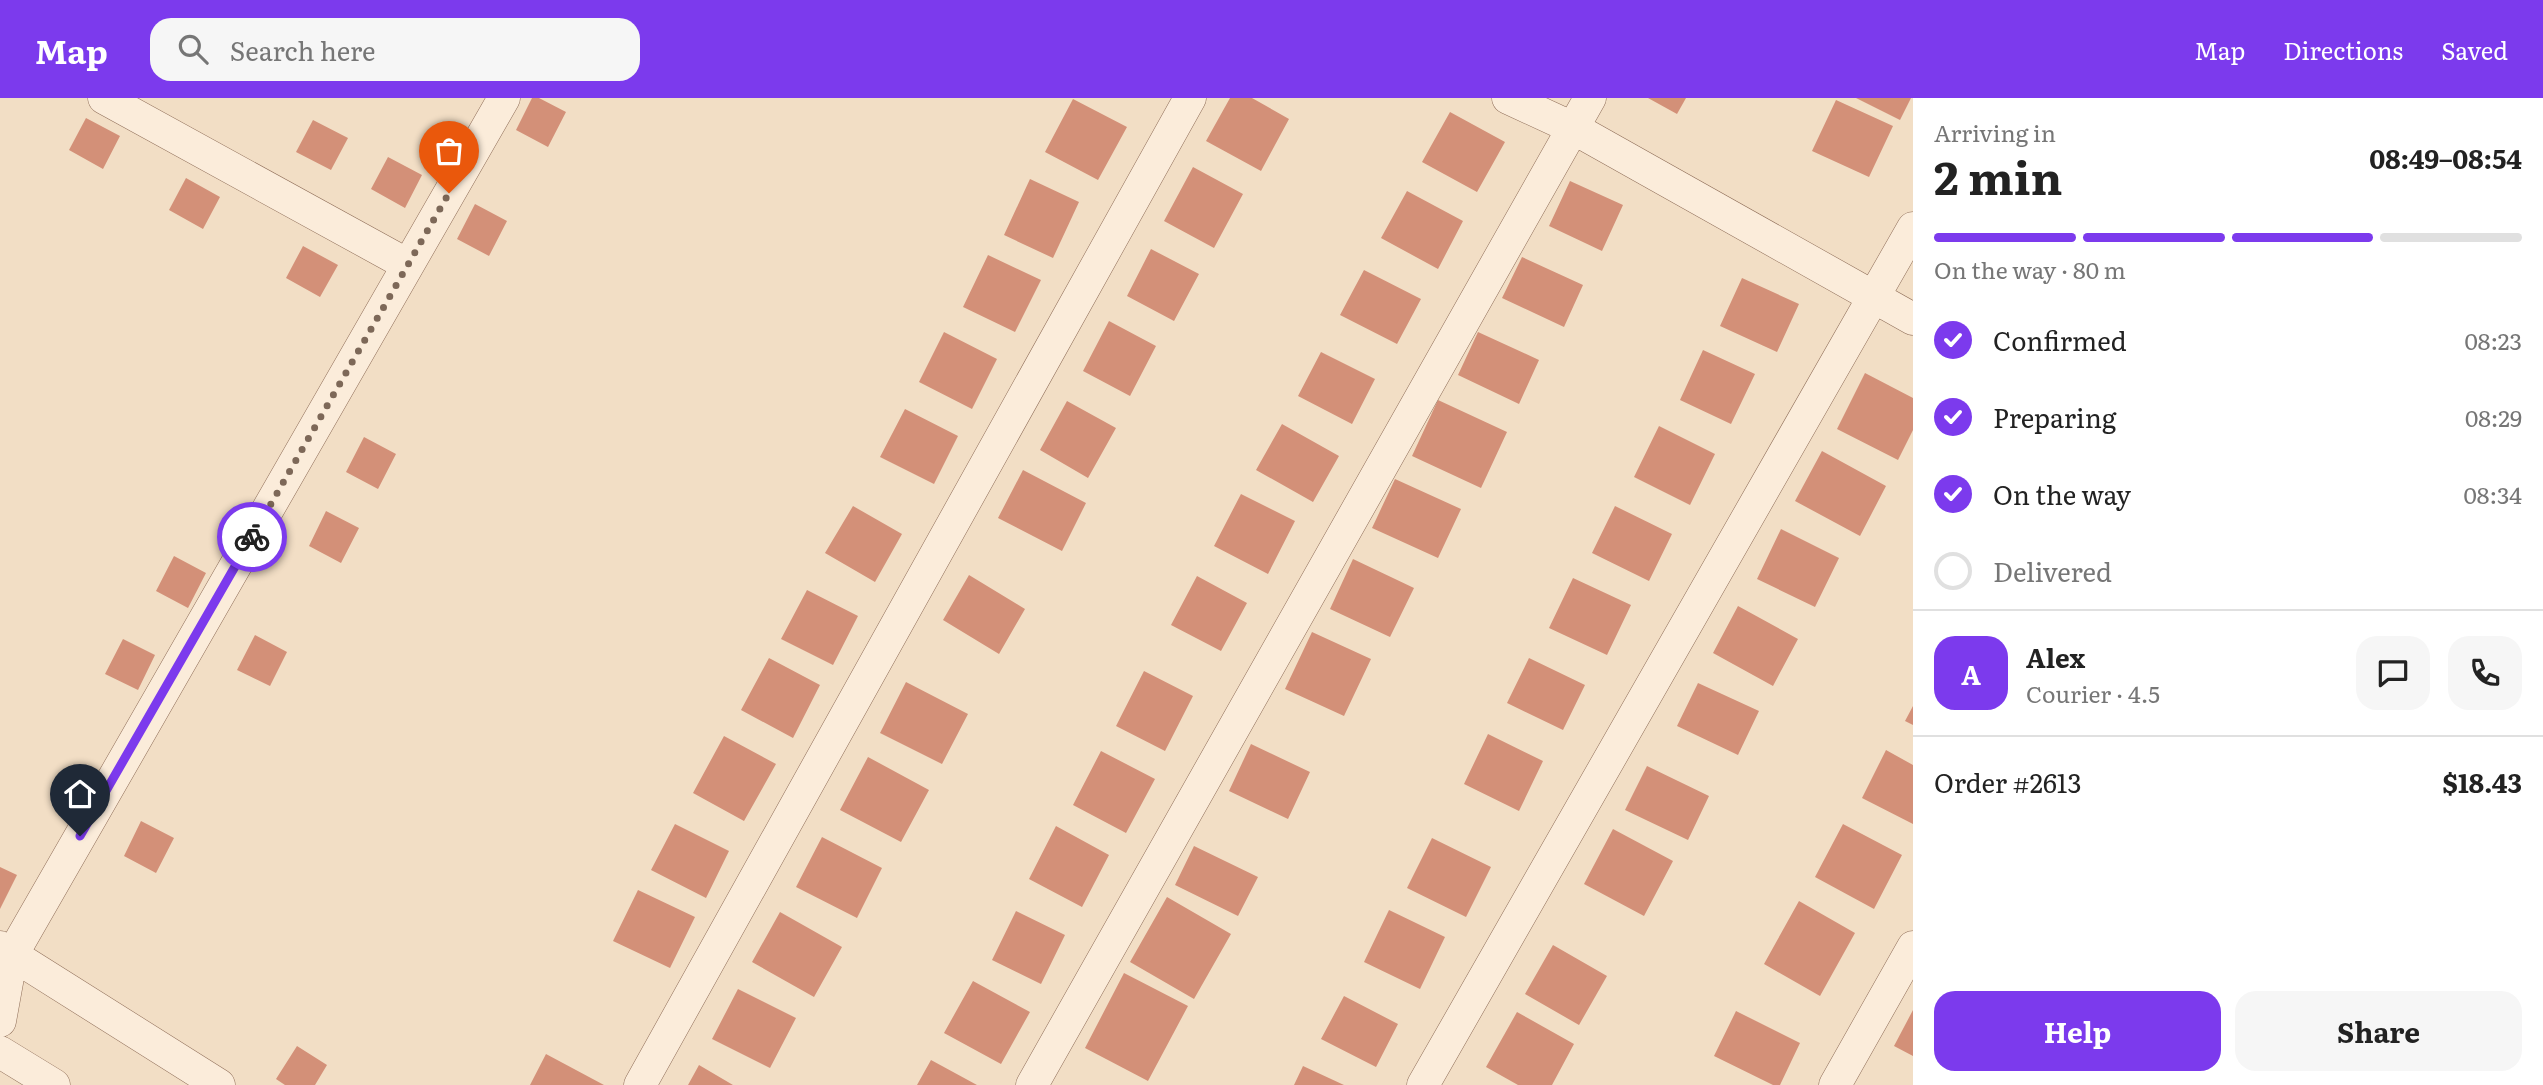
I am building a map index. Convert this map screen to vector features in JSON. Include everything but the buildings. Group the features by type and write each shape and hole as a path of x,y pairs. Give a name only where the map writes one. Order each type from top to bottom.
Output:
{"street":[{"path":"104,98 408,265"},
{"path":"0,1021 6,951 504,98"},
{"path":"640,1085 1191,98"},
{"path":"1508,98 1573,128 1913,319"},
{"path":"1032,1085 1590,98"},
{"path":"1423,1085 1913,228"},
{"path":"1835,1085 1913,947"},
{"path":"6,951 219,1085"},
{"path":"0,1052 54,1085"}],"way so far":[{"path":"252,537 449,193"}],"route":[{"path":"80,836 252,537"}]}
